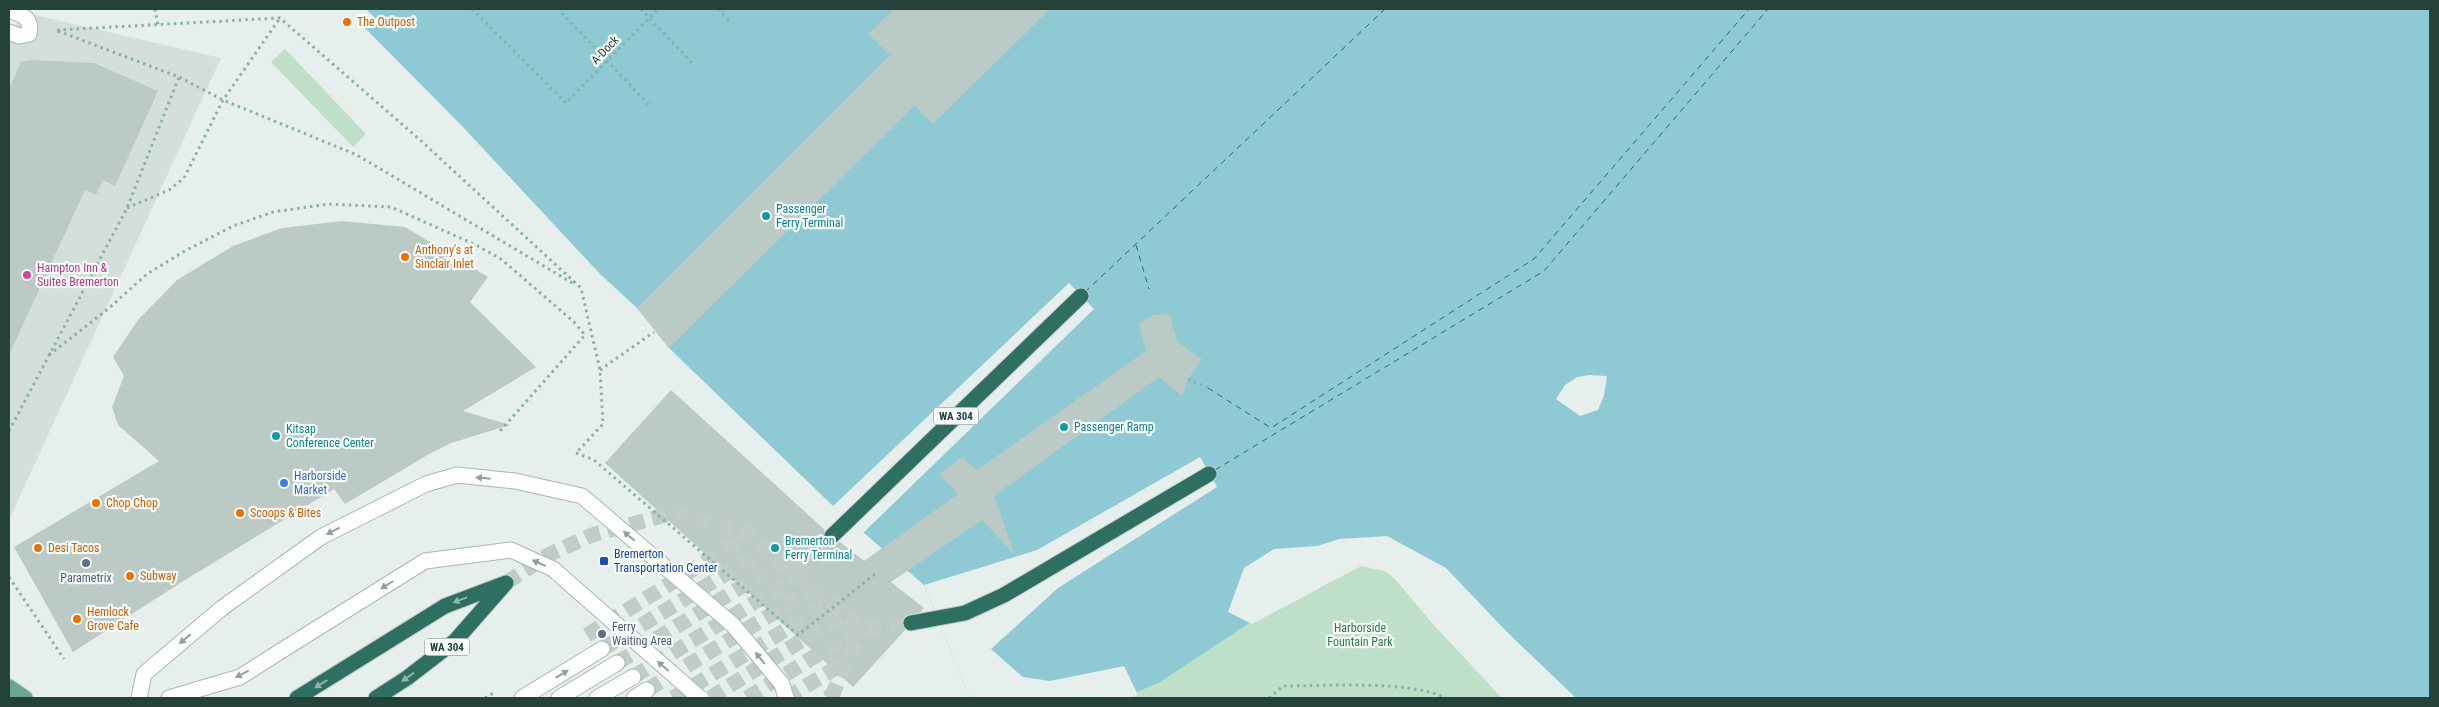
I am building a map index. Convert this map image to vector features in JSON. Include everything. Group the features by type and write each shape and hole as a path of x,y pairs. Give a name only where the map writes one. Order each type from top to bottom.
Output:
{"highway":[{"name":"WA 304","path":"832,536 1081,296"},
{"path":"911,623 965,613 1004,595 1209,474"},
{"name":"WA 304","path":"297,698 446,606 506,583 455,641 407,678 376,698"}],"main road":[{"path":"9,687 25,698"}],"street":[{"path":"9,10 27,18 30,25 29,34 19,36 9,32"},
{"path":"139,698 144,674 222,608 322,537 426,484 457,475 515,481 582,496 734,625 782,684 786,698"},
{"path":"169,698 240,677 425,561 511,550 553,569 700,698"},
{"path":"522,698 602,649"},
{"path":"559,698 618,663"},
{"path":"597,698 632,677"},
{"path":"634,698 647,690"}],"path":[{"path":"155,9 158,25"},
{"name":"A-Dock","path":"472,9 566,103 658,9"},
{"path":"641,9 692,63"},
{"path":"718,9 730,21"},
{"path":"562,13 649,105"},
{"path":"127,208 168,190 184,178 223,100 280,18"},
{"path":"581,288 357,155 223,100 180,78 55,30 280,18 420,139 581,288 600,370 603,424 576,453 594,460 798,635 875,574"},
{"path":"9,431 127,208 180,78"},
{"path":"49,355 108,309 147,274 183,252 233,226 273,212 329,204 391,208 476,245 500,259 574,322 585,335 500,431"},
{"path":"600,370 654,332"},
{"path":"1188,379 1208,388"},
{"path":"9,577 64,659"},
{"path":"1268,698 1283,686 1368,686 1432,692 1446,698"}],"shaded area":[{"path":"22,12 221,58 9,520 9,39"}],"green space":[{"path":"285,49 366,134 353,147 271,62"},
{"name":"Harborside Fountain Park","path":"1361,564 1386,568 1505,698 1123,698 1251,622"}],"water":[{"path":"366,9 2430,9 2430,698 1505,698 1397,577 1386,568 1361,564 1251,622 1160,682 1123,698 974,698 967,691 924,585 833,506 669,348 637,308 601,275 463,127 365,28 375,18"}],"pier":[{"path":"1069,283 1094,309 863,533 833,506"},
{"path":"1589,375 1607,376 1604,396 1598,410 1580,416 1556,399 1565,385 1577,377"},
{"path":"1200,457 1217,487 1058,588 991,649 1023,677 1050,681 1124,666 1138,695 1131,698 974,698 967,691 924,585 1037,550"},
{"path":"1387,536 1446,568 1507,632 1576,698 1502,698 1432,623 1395,579 1385,571 1361,566 1252,624 1228,612 1244,568 1274,549 1317,546 1339,539"}],"building":[{"name":"Passenger Ferry Terminal","path":"894,9 1050,9 933,124 915,105 669,348 637,308 890,55 868,34"},
{"name":"Hampton Inn & Suites Bremerton","path":"30,60 94,63 158,91 115,186 103,180 96,195 85,190 9,355 9,89 21,62"},
{"name":"Kitsap Conference Center","path":"342,221 405,227 488,277 470,302 536,367 463,411 510,425 451,443 345,504 334,489 177,585 73,652 14,547 159,461 118,425 112,407 124,376 113,357 138,320 177,280 233,246 282,228"},
{"name":"Bremerton Ferry Terminal","path":"1170,314 1177,342 1202,359 1188,379 1182,396 1159,377 994,496 1015,555 982,520 891,582 924,608 921,612 905,616 902,624 905,630 853,687 605,463 671,390 825,530 823,538 826,543 834,545 840,542 864,561 958,494 939,474 962,457 977,470 1146,351 1139,323 1154,315"}],"ferry route":[{"path":"1085,292 1385,9"},
{"path":"1208,388 1271,428 1534,259 1749,9"},
{"path":"1215,470 1544,271 1768,9"},
{"path":"1136,245 1149,289"}],"tunnel":[{"path":"506,583 548,555 592,535 677,512 750,534 861,628 911,623"},
{"path":"587,635 750,534"},
{"path":"794,573 832,536"},
{"path":"602,649 767,549"},
{"path":"617,663 782,562"},
{"path":"633,677 798,576"},
{"path":"647,690 813,589"},
{"path":"673,698 830,603"},
{"path":"710,698 844,614"},
{"path":"747,698 861,628"},
{"path":"831,698 861,628"},
{"path":"786,698 846,662"},
{"path":"827,698 832,695"}],"place":[{"name":"The Outpost","path":"347,22"},
{"name":"Passenger Ferry Terminal","path":"766,216"},
{"name":"Anthony's at Sinclair Inlet","path":"405,257"},
{"name":"Hampton Inn & Suites Bremerton","path":"27,275"},
{"name":"Passenger Ramp","path":"1064,427"},
{"name":"Kitsap Conference Center","path":"276,436"},
{"name":"Harborside Market","path":"284,483"},
{"name":"Chop Chop","path":"96,503"},
{"name":"Scoops & Bites","path":"240,513"},
{"name":"Desi Tacos","path":"38,548"},
{"name":"Bremerton Ferry Terminal","path":"775,548"},
{"name":"Bremerton Transportation Center","path":"604,561"},
{"name":"Parametrix","path":"86,563"},
{"name":"Subway","path":"130,576"},
{"name":"Hemlock Grove Cafe","path":"77,619"},
{"name":"Ferry Waiting Area","path":"602,634"}]}
